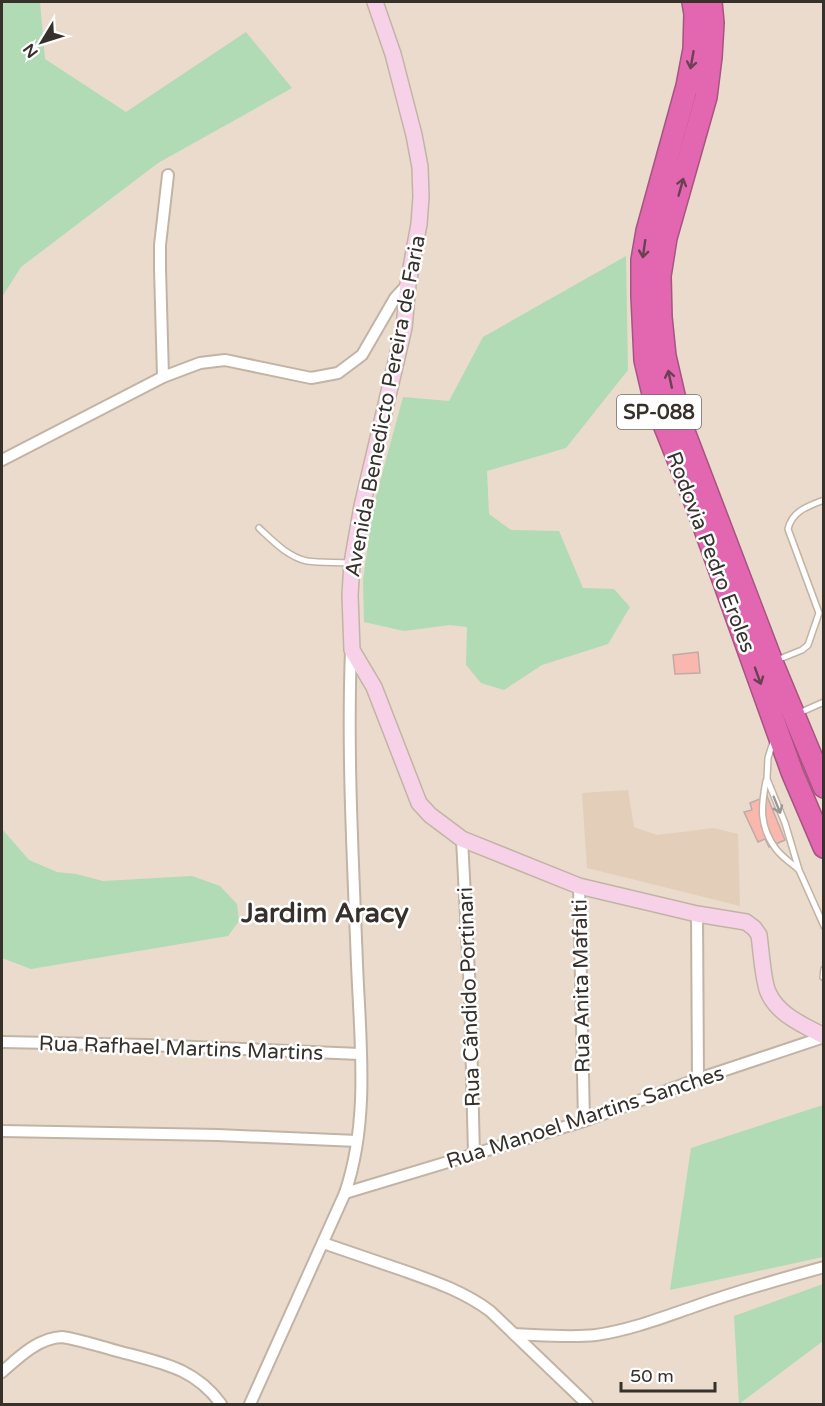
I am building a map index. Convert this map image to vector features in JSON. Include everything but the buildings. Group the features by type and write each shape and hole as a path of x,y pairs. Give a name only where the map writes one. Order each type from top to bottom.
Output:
{"highway":[{"name":"Rodovia Pedro Eroles","path":"693,2 694,49 687,86 647,231 642,260 645,360 661,417 697,507 792,772 814,805 824,847"},
{"name":"Rodovia Pedro Eroles","path":"711,2 713,23 706,97 666,238 660,276 665,356 680,421 772,662 824,787"}],"main road":[{"name":"Avenida Benedicto Pereira de Faria","path":"351,650 352,563 362,506 404,328 421,197 420,167 414,135 393,54 375,2"},
{"path":"351,650 374,687 419,802 430,815 462,839 579,886 697,914 746,922 759,935 766,990 776,1006 795,1021 824,1036"}],"street":[{"path":"163,377 160,253 168,175"},
{"path":"2,460 163,377 200,363 225,360 311,378 338,374 362,355 395,298 408,284"},
{"name":"Avenida Benedicto Pereira de Faria","path":"250,1404 345,1193 351,1176 357,1141 362,1094 350,757 351,650"},
{"name":"Rua Cândido Portinari","path":"462,839 470,993 474,1155"},
{"name":"Rua Anita Mafalti","path":"579,886 584,1121"},
{"path":"697,914 698,1079"},
{"name":"Rua Manoel Martins Sanches","path":"345,1193 584,1121 824,1036"},
{"name":"Rua Rafhael Martins Martins","path":"2,1042 147,1045 360,1054"},
{"path":"2,1131 218,1135 357,1141"},
{"path":"323,1243 437,1282 465,1294 490,1311 587,1404"},
{"path":"514,1334 572,1336 622,1330 824,1267"},
{"path":"2,1372 42,1341 62,1337 165,1363 186,1371 205,1385 221,1404"}],"lane":[{"path":"772,662 802,650 808,645 819,613 788,529 789,522 795,514 824,500"},
{"path":"259,528 283,550 296,557 307,561 352,563"},
{"path":"794,715 824,702"},
{"path":"777,729 768,758 767,779 761,807 764,828 777,850 799,870"},
{"path":"767,779 785,823 799,870 824,926"},
{"path":"823,977 824,969"}],"shaded area":[{"path":"628,790 634,827 657,835 714,828 738,834 740,906 587,868 582,793"}],"green space":[{"path":"2,2 40,2 45,59 126,112 246,32 292,88 158,163 21,267 2,297"},
{"path":"626,256 628,370 566,448 487,471 489,514 511,530 559,531 583,588 614,589 630,607 608,644 542,665 504,690 481,683 466,665 467,627 450,625 404,631 364,622 363,580 374,504 403,397 449,401 483,337"},
{"path":"2,829 29,860 57,872 103,881 192,876 220,886 237,904 239,921 228,936 31,969 2,958"},
{"path":"823,1105 823,1257 670,1290 691,1148"},
{"path":"823,1284 823,1341 739,1404 734,1316"}],"district":[{"name":"Jardim Aracy","path":"325,913"}]}
